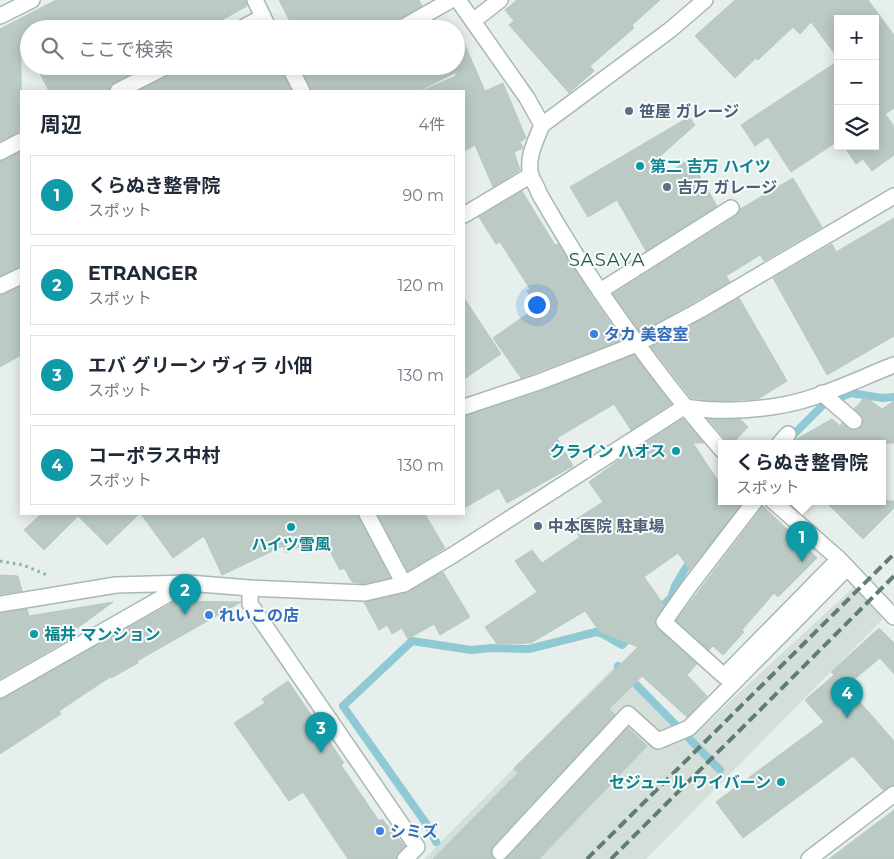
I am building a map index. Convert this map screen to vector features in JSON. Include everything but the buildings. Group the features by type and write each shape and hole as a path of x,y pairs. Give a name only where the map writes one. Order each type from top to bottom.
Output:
{"street":[{"path":"0,16 32,0"},
{"path":"255,0 265,20"},
{"path":"416,20 451,0"},
{"path":"458,0 527,98 542,125"},
{"path":"473,21 500,0"},
{"path":"704,0 670,30 542,125 533,146 530,161 531,175 550,213 600,290 684,407 718,445"},
{"path":"120,90 149,75"},
{"path":"294,75 301,90"},
{"path":"0,152 20,142"},
{"path":"465,214 531,175"},
{"path":"465,407 539,382 637,344 700,310 894,196"},
{"path":"600,290 731,208"},
{"path":"0,286 20,276"},
{"path":"0,604 116,585 188,583 365,593 404,584 684,407 702,410 753,410 784,405 822,393 894,365"},
{"path":"822,393 854,421"},
{"path":"752,505 664,622 724,676 843,563"},
{"path":"778,505 843,563 894,617"},
{"path":"368,515 404,584"},
{"path":"500,852 628,714 658,741 684,731 843,563"},
{"path":"0,690 188,583"},
{"path":"250,588 250,604 416,847 405,859"},
{"path":"809,859 894,794"}],"shaded area":[{"path":"855,586 875,606 873,608 883,619 646,859 424,859 614,667 686,742"}],"waterway":[{"path":"788,440 824,404 851,393 882,398 894,397"},
{"path":"704,548 726,527 739,505"},
{"path":"657,611 671,598 675,586 693,559"},
{"path":"436,842 430,829 343,706 412,641 471,650 491,648 529,649 596,632 622,645 631,636"},
{"path":"618,666 720,770"}],"railway":[{"path":"587,859 894,554"},
{"path":"611,859 894,576"}],"place":[{"name":"笹屋 ガレージ","path":"629,111"},
{"name":"第二 吉万 ハイツ","path":"640,166"},
{"name":"吉万 ガレージ","path":"667,187"},
{"name":"タカ 美容室","path":"594,334"},
{"name":"クライン ハオス","path":"676,451"},
{"name":"中本医院 駐車場","path":"538,526"},
{"name":"ハイツ雪風","path":"291,527"},
{"name":"くらぬき整骨院","path":"802,562"},
{"name":"ETRANGER","path":"185,615"},
{"name":"れいこの店","path":"209,615"},
{"name":"福井 マンション","path":"34,634"},
{"name":"コーポラス中村","path":"847,718"},
{"name":"エバ グリーン ヴィラ 小佃","path":"321,753"},
{"name":"セジュール ワイバーン","path":"781,782"},
{"name":"シミズ","path":"380,831"}],"district":[{"name":"SASAYA","path":"607,260"}]}
